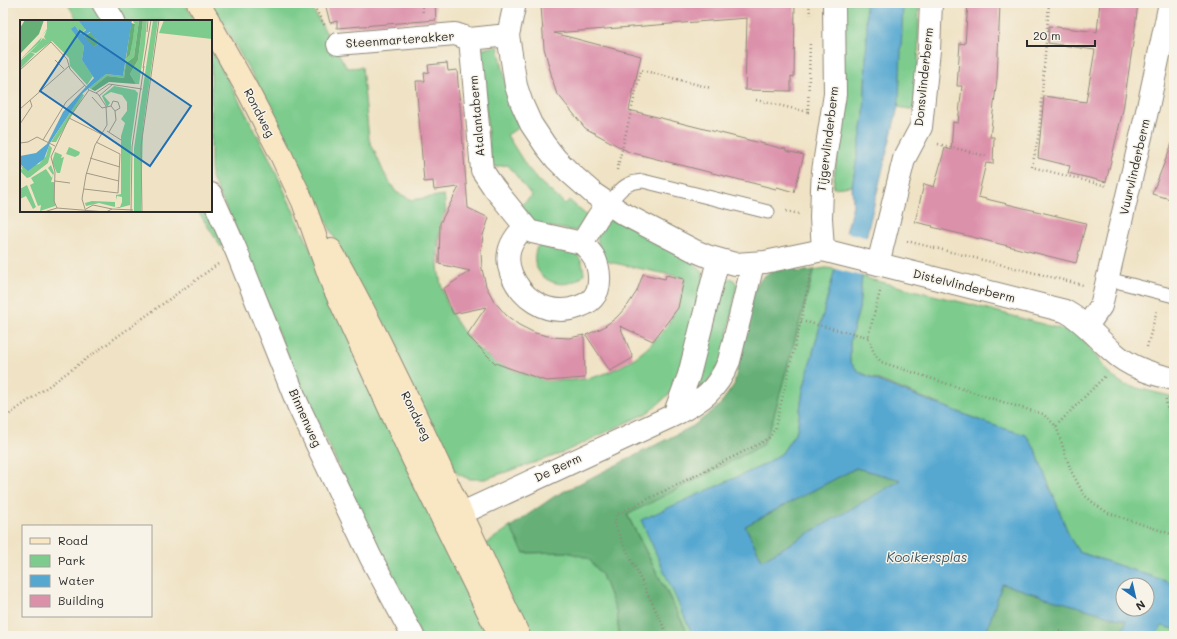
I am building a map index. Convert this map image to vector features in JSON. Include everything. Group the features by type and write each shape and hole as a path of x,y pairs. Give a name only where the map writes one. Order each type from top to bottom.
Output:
{"main road":[{"path":"198,3 208,20"},
{"name":"Rondweg","path":"212,27 263,121 303,202 347,279 403,389 519,636"},
{"name":"Rondweg","path":"303,202 333,286 442,522 500,636"}],"street":[{"path":"103,3 113,20"},
{"path":"515,3 508,35 516,86 531,124 556,159 590,190 608,204 633,219 678,243 707,256 735,262 674,415"},
{"name":"Tijgervlinderberm","path":"824,252 821,218 823,170 835,94 834,3"},
{"name":"Donsvlinderberm","path":"877,264 904,159 921,127 931,3"},
{"name":"Vuurvlinderberm","path":"1087,326 1100,308 1106,285 1129,191 1170,3"},
{"name":"Steenmarterakker","path":"338,44 455,34 470,39 508,35"},
{"name":"Atalantaberm","path":"470,39 481,167 494,188 525,227 532,232 582,243"},
{"name":"Binnenweg","path":"212,196 236,250 298,405 371,558 413,636"},
{"path":"525,227 512,241 509,250 508,260 510,269 517,286 523,294 537,304 554,310 575,308 586,304 597,292 599,279 596,264 590,251 582,243 608,204"},
{"name":"Distelvlinderberm","path":"735,262 824,252 1065,311 1072,314 1087,326 1122,359 1141,369 1172,379"},
{"name":"De Berm","path":"442,522 696,404 717,385 729,361 735,262"}],"lane":[{"path":"608,204 624,186 630,183 643,181 768,212"},
{"path":"1106,285 1174,296"}],"path":[{"path":"312,3 333,39 338,44"},
{"path":"1049,3 1039,133 1032,167 1129,191"},
{"path":"624,186 617,172 641,70 711,88"},
{"path":"756,100 808,112"},
{"path":"916,138 986,156"},
{"path":"768,212 776,209 821,218"},
{"path":"885,236 1106,285"},
{"path":"3,419 236,250"},
{"path":"668,636 615,526 616,515 762,444 770,437 775,428 801,321 811,269 824,252"},
{"path":"877,264 868,337 877,358 881,362 886,365 1043,414 1056,426 1071,471 1084,495 1108,514 1174,535"},
{"path":"1141,369 1161,293"},
{"path":"801,321 868,337"},
{"path":"1152,328 1156,330"},
{"path":"1056,426 1122,359"},
{"path":"1172,379 1166,403 1174,427"},
{"path":"1059,632 1073,636"}],"green space":[{"path":"67,3 97,3 107,20 77,20"},
{"path":"113,3 185,3 194,20 124,20"},
{"path":"211,3 309,3 347,68 362,67 369,139 384,173 396,192 412,200 444,195 445,214 439,234 438,267 444,296 452,314 467,336 482,352 500,364 531,376 547,379 580,380 596,377 620,367 637,357 658,337 673,316 681,295 685,278 609,262 605,259 599,247 597,235 609,220 613,221 615,219 692,260 700,268 704,277 678,384 664,399 647,413 560,454 485,479 469,479 458,474 449,463 439,446 254,78"},
{"path":"841,3 865,3 867,31 864,117 852,186 833,188 841,120"},
{"path":"903,3 919,3 918,92 915,110 898,107"},
{"path":"498,46 508,92 521,126 507,135 527,167 539,181 565,204 569,200 587,216 576,231 537,225 521,205 532,196 508,165 491,167 480,49"},
{"path":"212,50 269,157 319,268 492,636 421,636 408,612 295,374 239,236 212,178"},
{"path":"199,212 211,212 226,243 221,247"},
{"path":"540,246 574,253 582,262 584,274 575,281 566,284 548,280 536,267 535,257 537,247"},
{"path":"795,265 796,272 814,270 772,422 763,445 627,515 686,630 676,636 619,636 617,613 602,575 588,558 567,552 524,553 510,527 555,496 693,426 719,406 734,385 754,289 762,278 771,272"},
{"path":"826,268 835,269 803,390 797,430 782,453 764,465 642,520 693,636 676,636 686,629 627,514 763,445 772,422 814,270"},
{"path":"862,276 1079,334 1110,375 1125,385 1174,397 1174,584 1079,552 1070,538 1035,449 1026,435 989,424 859,372 850,362 850,341 859,309"},
{"path":"732,278 737,284 724,357 699,395 692,385 718,290 724,281"},
{"path":"856,468 902,480 762,560 745,526"},
{"path":"510,527 524,553 567,552 588,558 602,575 617,613 619,636 526,636 484,545"},
{"path":"1002,584 1127,621 1121,636 985,636"},
{"path":"1162,625 1174,629 1174,636 1155,636"}],"water":[{"name":"Kooikersplas","path":"865,3 903,3 898,107 857,274 862,276 859,309 850,341 850,362 859,372 883,383 989,424 1026,435 1035,449 1070,538 1079,552 1153,577 1115,577 1115,617 1155,617 1155,578 1174,584 1174,629 1162,626 1155,636 1121,636 1126,621 1002,584 985,636 693,636 641,520 764,465 782,453 797,430 803,390 835,269 837,269 853,205 852,186 864,117 867,31","holes":["856,468 901,480 762,560 745,526"]}],"pier":[{"path":"845,232 869,238 859,273 863,274 862,276 835,269"}],"building":[{"path":"325,3 435,3 436,20 337,28 337,21 330,23"},
{"path":"552,3 795,3 794,77 791,76 791,91 745,90 747,18 554,33 641,56 629,110 786,149 786,151 804,155 794,192 777,187 776,189 629,152 585,128 556,92 544,48 541,6 552,5"},
{"path":"968,3 1000,3 997,79 990,137 994,137 993,164 986,163 978,197 1086,223 1076,263 915,222 924,184 934,187 945,148 951,150 953,122 958,123 962,86 957,86 960,43 965,44"},
{"path":"1100,3 1138,3 1123,110 1106,182 1068,173 1070,166 1038,158 1044,96 1086,102 1095,50 1048,43 1049,26 1097,32"},
{"path":"447,63 448,71 457,70 468,208 489,218 483,235 481,252 482,269 486,286 494,301 506,315 519,325 535,333 552,337 569,338 584,335 585,378 546,381 495,363 467,335 486,307 453,314 443,289 470,271 439,264 440,223 459,187 434,190 433,181 424,182 416,81 425,81 424,73 429,72 428,65"},
{"path":"1173,141 1174,142 1174,200 1152,194"},
{"path":"643,274 665,279 666,275 684,279 678,308 653,341 620,326 633,358 610,371 586,335 602,328 616,318 628,305 637,291"}]}
